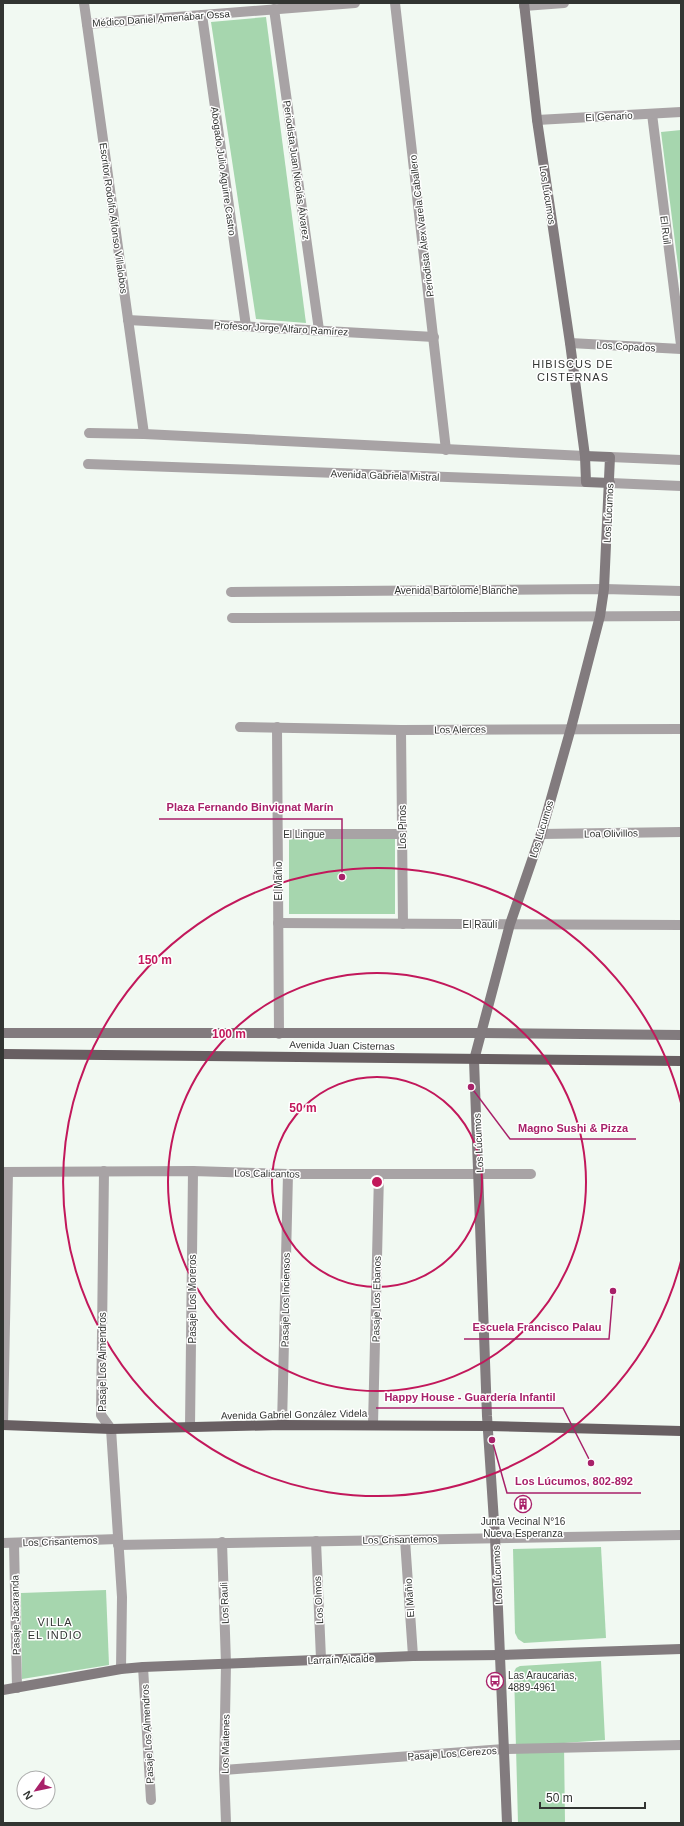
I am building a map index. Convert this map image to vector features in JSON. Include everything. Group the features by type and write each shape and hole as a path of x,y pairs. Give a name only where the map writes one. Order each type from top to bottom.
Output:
{"main road":[{"name":"Avenida Juan Cisternas","path":"3,1054 274,1056 474,1060 681,1060"},
{"name":"Avenida Gabriel González Videla","path":"3,1424 111,1428 282,1425 488,1426 681,1431"}],"street":[{"name":"Escritor Rodolfo Alfonso Villalobos","path":"84,3 144,434"},
{"name":"Médico Daniel Amenábar Ossa","path":"87,24 355,3"},
{"name":"Periodista Álex Varela Caballero","path":"395,3 446,450"},
{"path":"524,4 564,3"},
{"name":"Los Lúcumos","path":"524,4 537,120 585,456 586,482"},
{"name":"Periodista Juan Nicolás Álvarez","path":"274,9 319,330"},
{"name":"Abogado Julio Aguirre Castro","path":"202,15 246,326"},
{"name":"El Genario","path":"537,120 681,112"},
{"name":"El Ruil","path":"652,114 681,345"},
{"name":"Profesor Jorge Alfaro Ramírez","path":"128,320 434,337"},
{"name":"Los Copados","path":"570,343 681,349"},
{"path":"90,433 144,434 446,450 681,460"},
{"name":"Los Lúcumos","path":"507,1823 501,1655 488,1426 474,1060 510,924 541,834 571,728 600,616 604,589 610,457"},
{"name":"Avenida Gabriela Mistral","path":"88,464 681,486"},
{"name":"Avenida Bartolomé Blanche","path":"231,592 604,589 681,591"},
{"path":"232,618 681,616"},
{"name":"Los Alerces","path":"240,727 401,730 571,728 681,729"},
{"name":"El Mañio","path":"277,727 279,1034"},
{"name":"Los Pinos","path":"401,730 403,924"},
{"name":"Loa Olivillos","path":"541,834 681,832"},
{"name":"El Lingue","path":"278,834 402,834"},
{"name":"El Raulí","path":"278,923 681,925"},
{"name":"Avenida Juan Cisternas","path":"3,1033 482,1033 681,1035"},
{"name":"Pasaje Los Almendros","path":"104,1171 101,1415 111,1428 122,1597 121,1669"},
{"name":"Los Calicantos","path":"6,1172 193,1171 288,1174 531,1174"},
{"name":"Pasaje Los Moreros","path":"190,1426 193,1171"},
{"path":"3,1424 6,1172"},
{"name":"Pasaje Los Inciensos","path":"282,1425 288,1174"},
{"name":"Pasaje Los Ebanos","path":"373,1425 379,1174"},
{"name":"Los Crisantemos","path":"3,1543 405,1540 495,1537 681,1535"},
{"name":"El Mañio","path":"405,1540 413,1656"},
{"name":"Los Olmos","path":"316,1541 321,1659"},
{"name":"Los Rauli","path":"222,1542 226,1664"},
{"name":"Pasaje Jacaranda","path":"14,1543 17,1688"},
{"name":"Larraín Alcalde","path":"3,1690 121,1669 144,1667 321,1659 681,1649"},
{"name":"Los Maitenes","path":"226,1664 224,1770 226,1823"},
{"name":"Pasaje Los Almendros","path":"144,1667 151,1800"},
{"name":"Pasaje Los Cerezos","path":"224,1770 504,1749 681,1745"}],"green space":[{"path":"266,17 306,323 256,319 211,22"},
{"path":"681,130 681,289 661,132"},
{"path":"289,839 395,839 395,914 289,914"},
{"path":"601,1547 606,1638 524,1643 518,1639 515,1633 513,1549"},
{"path":"106,1590 109,1665 22,1679 21,1593"},
{"path":"601,1661 605,1740 564,1743 565,1823 518,1823 514,1672 516,1668 520,1666"}],"place":[{"name":"Plaza Fernando Binvignat Marín","path":"342,877"},
{"name":"Magno Sushi & Pizza","path":"471,1087"},
{"name":"Escuela Francisco Palau","path":"613,1291"},
{"name":"Los Lúcumos, 802-892","path":"492,1440"},
{"name":"Happy House - Guardería Infantil","path":"591,1463"},
{"name":"Junta Vecinal N°16 Nueva Esperanza","path":"523,1504"},
{"name":"Las Araucarias, 4889-4961","path":"495,1681"}],"district":[{"name":"HIBISCUS DE CISTERNAS","path":"573,370"},
{"name":"VILLA EL INDIO","path":"55,1628"}]}
